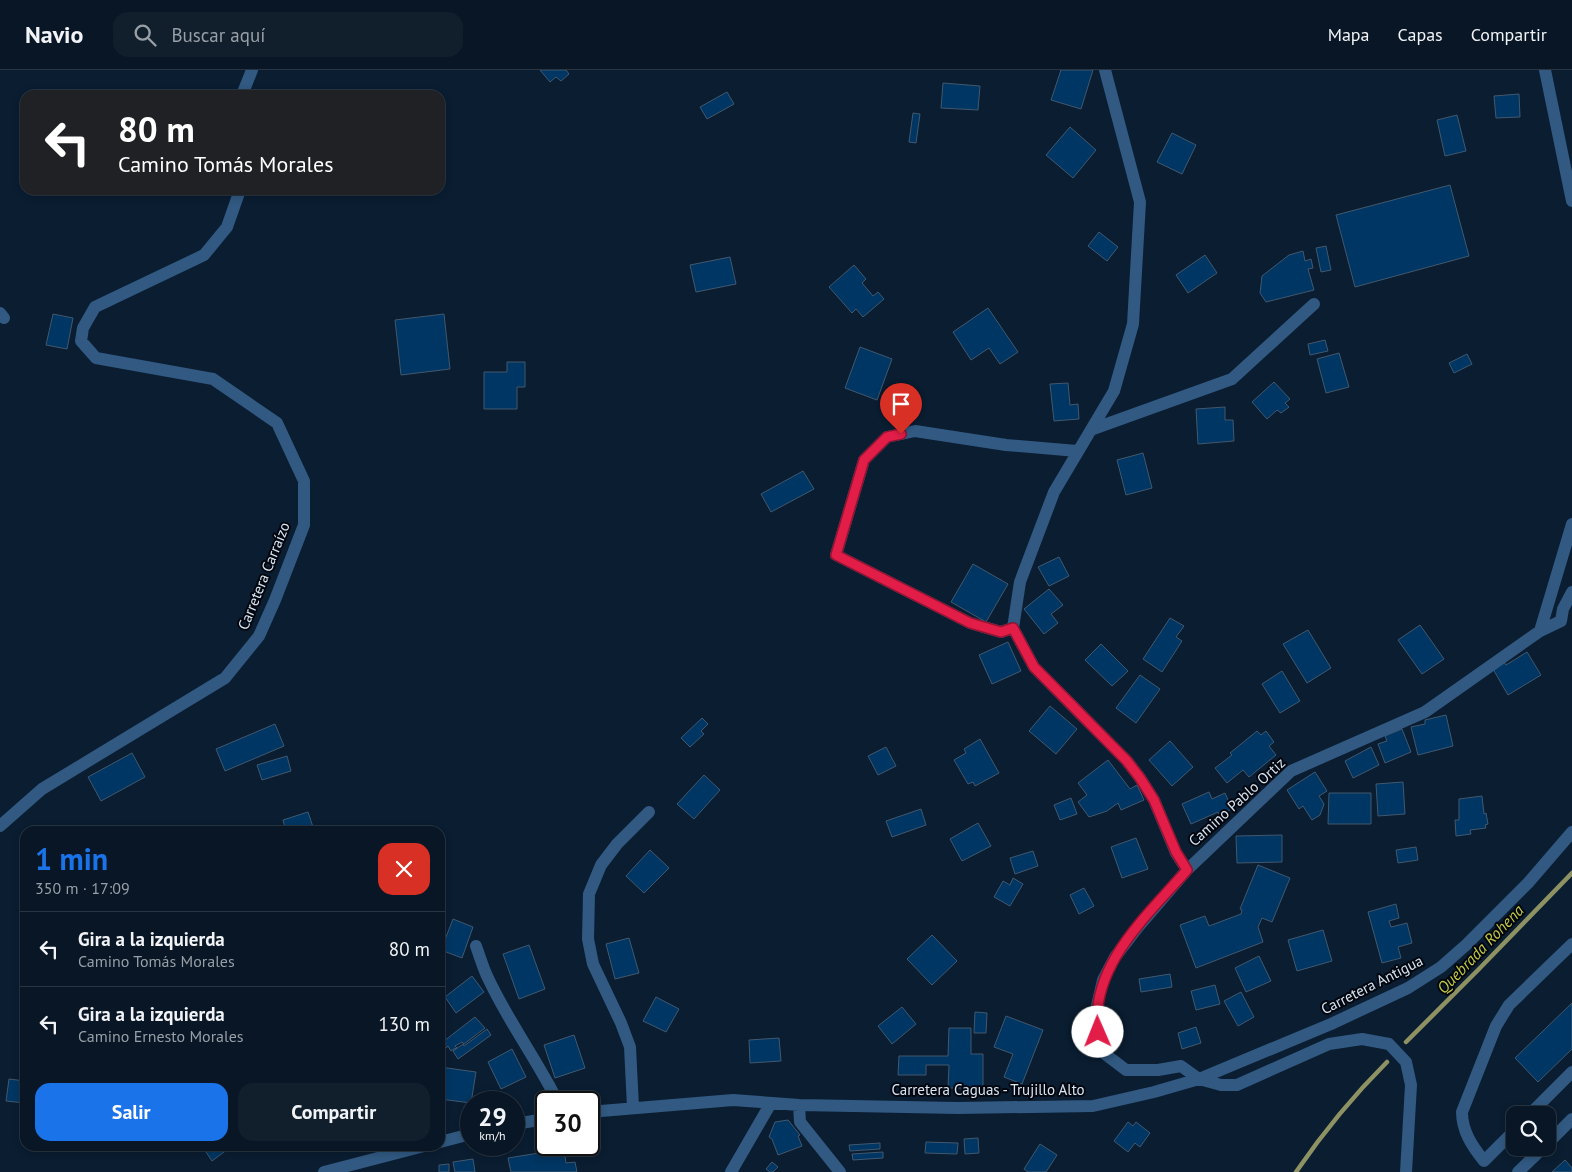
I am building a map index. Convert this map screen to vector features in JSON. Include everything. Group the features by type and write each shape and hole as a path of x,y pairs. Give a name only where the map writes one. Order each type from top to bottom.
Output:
{"street":[{"path":"244,90 252,70"},
{"path":"1105,70 1140,202 1134,324 1114,391 1054,492 1020,582 1013,628 1034,667 1127,761 1140,778 1154,800 1176,852 1187,870"},
{"path":"1544,70 1572,202"},
{"name":"Carretera Carraízo","path":"0,826 42,789 225,678 259,636 304,525 304,481 277,423 213,379 96,358 81,341 83,328 95,307 204,255 227,227 238,195"},
{"path":"1093,428 1232,379 1314,304"},
{"path":"1013,628 1001,632 970,623 836,555 864,460 887,437 915,431 1006,446 1077,451"},
{"path":"1540,630 1572,524"},
{"name":"Camino Pablo Ortiz","path":"1198,1079 1181,1066 1158,1070 1126,1070 1105,1054 1098,1032 1096,1014 1104,980 1115,957 1187,870 1291,771 1425,712 1540,630 1567,617 1562,610 1572,592"},
{"path":"633,1107 630,1047 621,1023 593,964 588,939 589,894 601,865 617,844 649,812"},
{"name":"Carretera Antigua","path":"1198,1079 1331,1024 1408,988 1441,967 1466,945 1528,883 1572,832"},
{"path":"1506,1141 1484,1167 1462,1123 1462,1112 1496,1026 1509,1005 1572,944"},
{"path":"476,946 491,984 552,1091"},
{"path":"1198,1079 1221,1085 1237,1085 1330,1044 1362,1038 1389,1044 1406,1062 1411,1085 1406,1172"},
{"path":"1539,1106 1572,1072"},
{"name":"Carretera Caguas - Trujillo Alto","path":"600,1111 733,1100 799,1105 958,1108 1093,1106 1154,1092 1198,1079"},
{"path":"731,1172 771,1103"},
{"path":"799,1105 800,1122 840,1172"},
{"path":"1556,1135 1572,1119"},
{"path":"445,1141 460,1137"},
{"path":"324,1172 405,1151"},
{"path":"1518,1172 1535,1156"}],"building":[{"path":"540,70 566,70 569,74 561,81 556,77 550,82"},
{"path":"1061,70 1093,70 1081,109 1051,100"},
{"path":"943,83 980,86 978,110 941,108"},
{"path":"727,92 734,104 707,119 700,107"},
{"path":"1519,94 1520,117 1496,118 1494,96"},
{"path":"913,113 920,114 916,143 909,142"},
{"path":"1457,115 1466,151 1445,156 1437,120"},
{"path":"1070,127 1096,150 1073,178 1046,155"},
{"path":"1172,133 1196,145 1182,174 1157,162"},
{"path":"1450,185 1469,256 1355,287 1336,215"},
{"path":"1099,232 1118,247 1107,261 1088,246"},
{"path":"1326,246 1331,270 1321,272 1316,248"},
{"path":"1303,251 1305,261 1311,259 1313,268 1308,269 1314,290 1266,302 1260,293 1262,276 1289,255"},
{"path":"1205,255 1217,273 1188,293 1176,275"},
{"path":"730,257 736,284 696,292 690,265"},
{"path":"854,265 866,279 862,283 873,296 878,292 884,299 863,317 856,309 852,313 829,287"},
{"path":"988,308 1018,352 1000,364 989,348 971,360 953,332"},
{"path":"53,314 73,318 67,349 46,345"},
{"path":"444,314 450,369 401,375 395,320"},
{"path":"1325,340 1328,351 1310,355 1308,344"},
{"path":"860,347 892,359 877,400 845,388"},
{"path":"1339,353 1349,387 1326,393 1317,359"},
{"path":"1467,354 1472,364 1454,373 1449,363"},
{"path":"507,362 525,362 525,387 517,387 517,409 484,409 484,372 507,372"},
{"path":"1274,382 1290,399 1285,403 1289,407 1281,413 1277,410 1267,419 1252,402"},
{"path":"1068,383 1070,405 1078,404 1079,419 1054,421 1050,384"},
{"path":"1225,407 1225,420 1233,420 1234,441 1198,444 1196,409"},
{"path":"1143,453 1152,488 1126,495 1117,460"},
{"path":"803,471 814,489 771,512 761,494"},
{"path":"1059,557 1069,576 1049,586 1038,567"},
{"path":"973,564 1008,584 986,622 951,602"},
{"path":"1049,589 1063,605 1051,614 1058,623 1044,634 1024,609"},
{"path":"1170,618 1184,626 1176,637 1182,641 1162,672 1143,659"},
{"path":"1420,625 1444,659 1422,674 1398,640"},
{"path":"1308,630 1331,668 1307,683 1283,644"},
{"path":"1008,642 1021,671 992,684 979,655"},
{"path":"1101,644 1128,671 1112,686 1085,660"},
{"path":"1527,652 1541,675 1508,695 1493,669 1504,662 1506,665"},
{"path":"1282,671 1300,701 1280,713 1262,684"},
{"path":"1140,675 1160,689 1136,723 1116,708"},
{"path":"1050,706 1077,729 1056,754 1029,731"},
{"path":"1446,715 1453,746 1418,755 1411,727 1425,724 1425,720"},
{"path":"702,718 708,724 701,731 704,734 690,747 681,738"},
{"path":"275,724 284,746 225,771 216,749"},
{"path":"1402,729 1411,752 1385,763 1378,744 1387,741 1385,736"},
{"path":"1257,731 1261,735 1266,731 1274,742 1269,746 1276,755 1249,777 1243,770 1227,783 1215,768"},
{"path":"980,739 999,773 975,786 973,782 968,784 954,760 966,753 964,749"},
{"path":"1170,741 1193,767 1172,786 1149,760"},
{"path":"886,747 896,766 878,775 868,756"},
{"path":"1371,747 1379,765 1353,778 1345,761"},
{"path":"132,753 145,777 101,801 88,777"},
{"path":"287,756 291,771 262,780 257,765"},
{"path":"1108,760 1130,789 1137,785 1144,800 1121,810 1118,803 1107,811 1089,817 1078,802 1087,795 1078,783"},
{"path":"1315,772 1327,791 1319,796 1324,804 1320,815 1312,820 1303,806 1299,809 1287,790"},
{"path":"704,775 720,790 694,819 677,804"},
{"path":"1403,782 1405,814 1378,816 1376,784"},
{"path":"1209,792 1212,799 1225,793 1232,809 1219,815 1218,812 1191,824 1182,804"},
{"path":"1329,793 1371,793 1371,824 1328,824"},
{"path":"1482,796 1484,814 1486,813 1488,824 1485,825 1486,828 1470,830 1471,834 1456,836 1455,820 1459,820 1459,799"},
{"path":"1071,798 1077,814 1060,820 1054,805"},
{"path":"921,809 926,825 892,837 886,821"},
{"path":"308,812 313,826 285,826 283,820"},
{"path":"978,823 991,846 962,861 950,839"},
{"path":"1282,835 1282,862 1237,863 1236,836"},
{"path":"1136,838 1148,869 1122,878 1111,847"},
{"path":"1416,847 1418,860 1398,863 1396,850"},
{"path":"650,850 669,868 644,893 626,876"},
{"path":"1033,851 1038,866 1015,874 1010,858"},
{"path":"1258,865 1290,878 1272,922 1262,918 1258,927 1263,942 1196,968 1180,925 1205,916 1209,926 1241,914 1242,910 1240,909"},
{"path":"1013,878 1023,884 1010,906 994,897 1003,881 1010,885"},
{"path":"1084,888 1094,906 1079,914 1070,895"},
{"path":"1396,904 1399,918 1389,921 1391,927 1407,923 1412,943 1398,947 1401,958 1382,963 1368,912"},
{"path":"453,919 473,927 462,958 445,952 445,940"},
{"path":"1323,930 1332,961 1297,971 1288,940"},
{"path":"932,935 957,961 932,985 907,959"},
{"path":"629,938 639,973 615,979 606,944"},
{"path":"529,945 545,989 519,999 503,954"},
{"path":"1259,956 1271,981 1246,992 1235,968"},
{"path":"1170,974 1172,987 1141,992 1139,979"},
{"path":"472,976 484,992 456,1013 445,997"},
{"path":"1215,985 1220,1004 1196,1010 1191,991"},
{"path":"1241,992 1254,1017 1238,1026 1224,1001"},
{"path":"656,997 679,1009 666,1032 643,1021"},
{"path":"1572,1003 1572,1049 1538,1082 1515,1058"},
{"path":"902,1007 916,1024 892,1044 878,1026"},
{"path":"975,1012 987,1013 986,1033 974,1033"},
{"path":"1006,1016 1043,1030 1022,1084 1004,1077 1013,1054 994,1047"},
{"path":"475,1017 485,1028 464,1044 462,1042 455,1046 457,1048 451,1051 448,1046 445,1049 445,1040"},
{"path":"1196,1027 1201,1043 1182,1049 1178,1033"},
{"path":"949,1028 971,1028 971,1054 983,1054 983,1088 948,1088 949,1065 926,1065 926,1075 898,1075 899,1056 948,1056"},
{"path":"487,1029 491,1035 458,1059 453,1051 463,1044 464,1046"},
{"path":"574,1035 585,1068 555,1078 544,1045"},
{"path":"779,1038 781,1061 750,1063 749,1040"},
{"path":"512,1049 526,1077 501,1089 488,1062"},
{"path":"445,1068 476,1072 473,1091 460,1091 460,1102 445,1100"},
{"path":"9,1079 20,1080 20,1102 6,1101"},
{"path":"788,1120 800,1135 798,1136 802,1146 778,1155 772,1139 769,1137 775,1122"},
{"path":"1128,1122 1133,1126 1136,1122 1150,1133 1140,1147 1135,1143 1128,1152 1114,1141"},
{"path":"978,1138 979,1153 965,1154 964,1139"},
{"path":"926,1142 958,1143 957,1154 925,1153"},
{"path":"880,1143 880,1149 850,1151 849,1145"},
{"path":"1040,1144 1057,1155 1046,1172 1028,1172 1024,1169"},
{"path":"205,1151 225,1151 212,1161"},
{"path":"883,1152 883,1158 853,1160 852,1154"},
{"path":"535,1154 535,1156 565,1156 566,1163 575,1162 577,1172 511,1172 508,1158"},
{"path":"473,1159 475,1172 455,1172 453,1162"},
{"path":"1565,1160 1572,1168 1572,1172 1552,1172"},
{"path":"772,1162 778,1167 773,1172 770,1172 766,1169"},
{"path":"449,1164 449,1172 439,1172 439,1165"}],"waterway":[{"name":"Quebrada Rohena","path":"1406,1042 1572,873"},
{"name":"Quebrada Rohena","path":"1296,1172 1339,1115 1387,1062"}],"route":[{"path":"901,434 887,437 864,460 836,555 970,623 1001,632 1013,628 1034,667 1127,761 1140,778 1154,800 1176,852 1187,870 1115,957 1104,980 1096,1014 1098,1032"}]}
